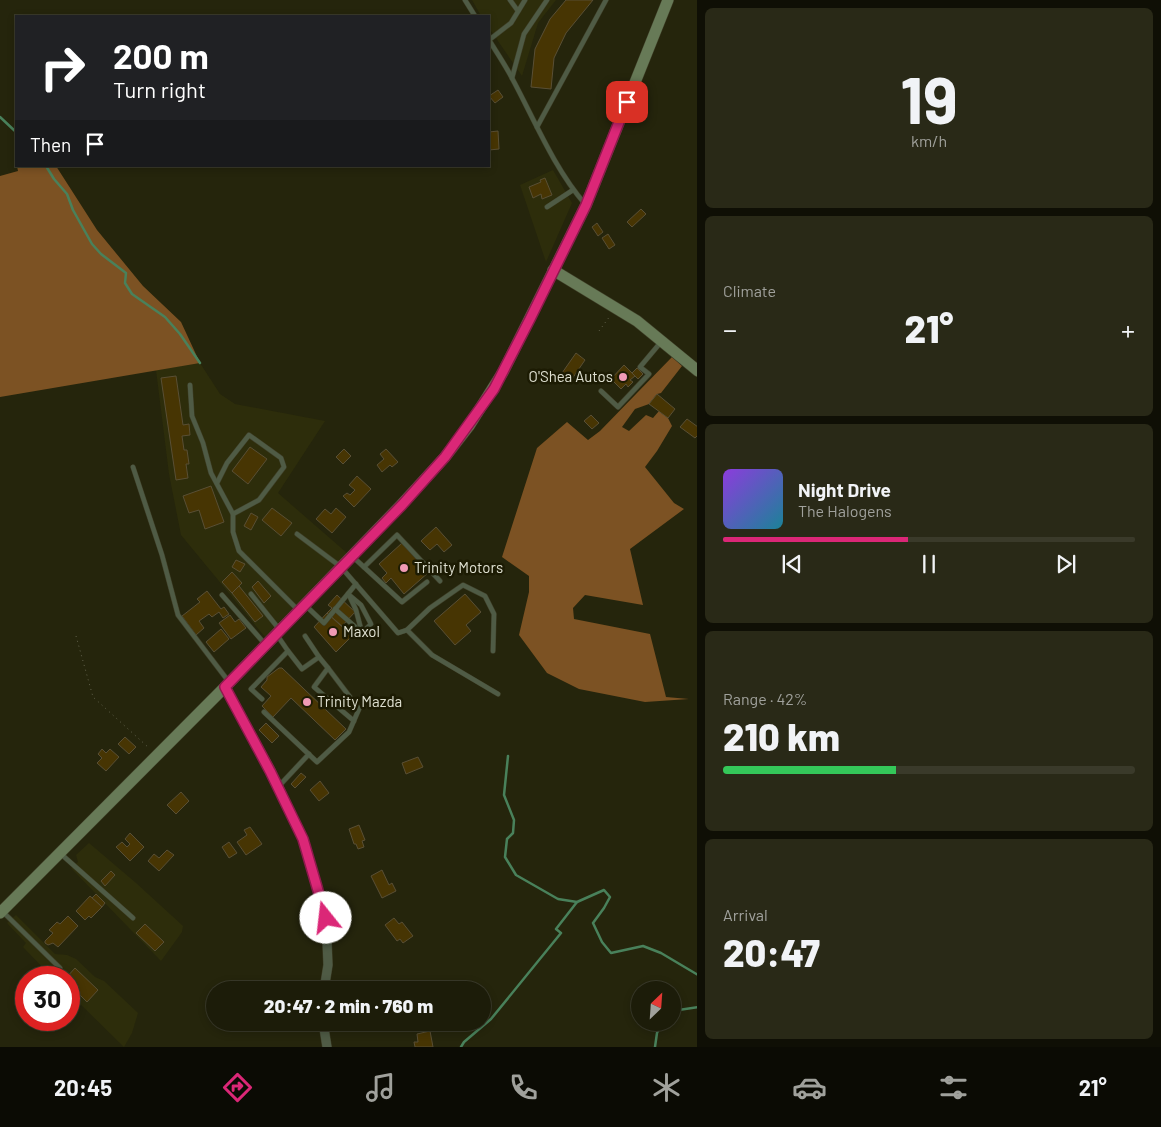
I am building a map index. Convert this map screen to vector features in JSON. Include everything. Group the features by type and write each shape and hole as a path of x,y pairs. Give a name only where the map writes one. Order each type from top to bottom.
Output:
{"main road":[{"path":"1,912 342,567 445,457 468,426 504,372 586,205 668,0"},
{"path":"553,270 616,308 662,340 697,371"}],"street":[{"path":"227,685 303,839 326,918 328,966 326,981"},
{"path":"324,1031 327,1047"}],"lane":[{"path":"465,0 474,15"},
{"path":"510,0 518,11"},
{"path":"490,39 511,23 525,0"},
{"path":"512,78 524,34 546,0"},
{"path":"537,127 606,0"},
{"path":"490,42 573,190 586,205"},
{"path":"547,207 573,190"},
{"path":"601,391 618,406 649,374 640,367 662,340"},
{"path":"190,385 192,416 203,443 211,472 233,514 233,532 239,551 302,608 324,623 356,584"},
{"path":"218,484 227,463 249,435 281,458 284,467 259,500 233,514"},
{"path":"133,467 162,555 178,615 227,685"},
{"path":"297,534 342,567 398,633 407,630 430,608 463,585 486,596 494,614 493,651"},
{"path":"364,567 397,535 440,581"},
{"path":"352,556 402,602 427,582"},
{"path":"251,594 302,669 319,656"},
{"path":"348,594 356,610 362,633"},
{"path":"348,594 361,605 371,624 362,633"},
{"path":"222,595 266,645"},
{"path":"335,609 362,633"},
{"path":"407,630 432,655 498,694"},
{"path":"264,712 317,762 348,732 354,721 360,709 304,636"},
{"path":"262,699 251,689 288,651"},
{"path":"328,668 314,687 354,721"},
{"path":"278,786 309,754"},
{"path":"60,853 134,918"},
{"path":"1,912 58,966"}],"path":[{"path":"599,331 616,308"},
{"path":"76,636 93,697 157,755"}],"shaded area":[{"path":"472,0 556,0 538,23 522,76 490,29 490,15 480,15"},
{"path":"17,167 57,167 97,230 143,286 181,322 200,363 0,397 0,176 18,171"},
{"path":"553,170 572,203 546,262 520,185"},
{"path":"672,357 682,366 661,393 657,394 649,404 635,409 622,427 629,431 646,415 653,418 659,411 668,418 672,426 645,467 674,503 684,509 630,549 643,605 585,595 573,608 574,619 650,634 666,697 689,699 645,702 579,689 547,673 519,635 529,592 529,576 502,557 537,448 567,422 588,440 600,431"},
{"path":"200,363 220,394 235,404 325,421 278,493 347,553 265,637 181,535 169,474 156,370"},
{"path":"89,843 183,926 182,932 161,961 71,868 78,862 76,855"},
{"path":"16,915 55,954 67,955 76,959 95,977 104,981 138,1013 132,1033 124,1047 80,1004 80,966 41,966 23,947 26,943 7,923"}],"building":[{"path":"566,0 593,0 566,33 554,58 551,89 531,87 535,49 550,19"},
{"path":"498,90 503,97 495,103 490,95"},
{"path":"498,131 499,149 490,150 490,132"},
{"path":"545,178 552,195 542,199 541,194 533,198 529,187 541,182 540,180"},
{"path":"641,209 646,214 632,227 627,222"},
{"path":"597,223 603,232 598,236 592,227"},
{"path":"608,234 615,245 609,249 602,238"},
{"path":"576,353 585,360 572,379 562,373"},
{"name":"O'Shea Autos","path":"624,365 635,376 630,380 633,382 628,387 626,384 621,389 611,379"},
{"path":"637,368 643,374 638,379 632,373"},
{"path":"176,376 183,425 189,424 190,435 182,436 189,464 186,464 188,478 176,480 161,378"},
{"path":"657,394 675,409 668,418 649,404"},
{"path":"591,415 599,423 592,429 584,421"},
{"path":"687,419 697,426 697,436 695,438 680,427"},
{"path":"250,447 267,459 248,484 232,471"},
{"path":"344,449 351,456 343,464 336,457"},
{"path":"386,449 398,462 392,467 390,465 382,472 377,465 384,459 380,454"},
{"path":"357,476 371,489 354,507 343,496 347,493 350,495 355,490 349,485"},
{"path":"211,486 224,522 205,529 199,510 189,513 183,496"},
{"path":"272,508 292,523 281,536 262,520"},
{"path":"336,508 346,517 332,533 316,519 325,509 331,514"},
{"path":"251,513 258,517 251,530 244,526"},
{"path":"436,527 452,545 444,552 437,544 430,550 421,541"},
{"name":"Trinity Motors","path":"402,543 429,572 404,594 391,578 386,583 382,578 387,573 379,564"},
{"path":"236,560 245,564 240,572 232,567"},
{"path":"232,572 242,583 232,593 222,582"},
{"path":"258,581 271,596 264,603 252,587"},
{"path":"239,586 263,616 255,622 232,593"},
{"path":"207,591 221,609 224,607 229,614 223,618 219,612 212,617 209,614 199,621 204,628 196,635 182,616 200,602 197,599"},
{"path":"465,594 481,612 466,625 471,631 455,645 434,621"},
{"name":"Maxol","path":"337,595 355,612 342,626 327,613 332,608 328,605"},
{"name":"Maxol","path":"327,613 352,636 336,652 314,627"},
{"path":"230,615 235,622 239,619 246,628 231,639 219,623"},
{"path":"221,629 229,639 214,652 206,642"},
{"name":"Trinity Mazda","path":"279,668 282,668 346,729 335,740 291,698 273,717 262,706 271,696 261,687 267,680 267,677"},
{"path":"266,723 279,736 272,743 259,730"},
{"path":"125,737 136,747 129,754 118,744"},
{"path":"102,749 106,753 110,749 119,757 106,771 97,763 102,758 98,754"},
{"path":"418,757 423,767 406,774 402,763"},
{"path":"301,773 306,777 295,788 291,784"},
{"path":"320,781 329,793 319,801 310,790"},
{"path":"181,792 189,801 176,814 167,805"},
{"path":"359,825 365,840 362,841 364,847 358,849 356,844 354,844 349,829"},
{"path":"250,827 262,844 246,855 237,842 247,835 244,830"},
{"path":"130,833 144,847 130,861 116,847 122,842 127,847 130,844 125,839"},
{"path":"229,842 237,853 229,858 222,847"},
{"path":"167,850 174,855 159,871 148,861 154,854 159,858"},
{"path":"382,870 389,885 392,883 396,891 382,898 371,876"},
{"path":"111,871 115,875 105,886 101,881"},
{"path":"96,894 105,903 102,907 92,898"},
{"path":"90,896 102,907 91,918 89,916 85,920 76,911"},
{"path":"68,916 78,926 58,947 53,943 48,945 45,943 53,933 49,930 57,922 60,924"},
{"path":"394,918 399,924 402,922 413,936 403,943 400,939 397,941 385,925"},
{"path":"145,924 164,942 155,951 136,933"},
{"path":"80,973 98,990 87,1002 80,995"},
{"path":"430,1031 433,1047 415,1047 414,1042 418,1042 417,1034"}],"waterway":[{"path":"0,117 15,131"},
{"path":"47,167 67,194 73,210 92,244 101,254 126,273 125,283 132,294 165,317 180,334 200,363"},
{"path":"508,756 504,795 514,820 513,833 507,839 505,857 516,875 558,899 577,902 604,890 610,897 593,923 602,942 611,953 643,946 661,953 697,974"},
{"path":"461,1047 464,1042 491,1019 561,933 556,929 577,902"},
{"path":"681,1010 697,1007"},
{"path":"655,1047 658,1031"}],"place":[{"name":"O'Shea Autos","path":"623,377"},
{"name":"Trinity Motors","path":"404,568"},
{"name":"Maxol","path":"333,632"},
{"name":"Trinity Mazda","path":"307,702"}],"route":[{"path":"326,918 303,839 270,771 225,687 402,505 445,457 494,389 586,205 627,102"}]}
